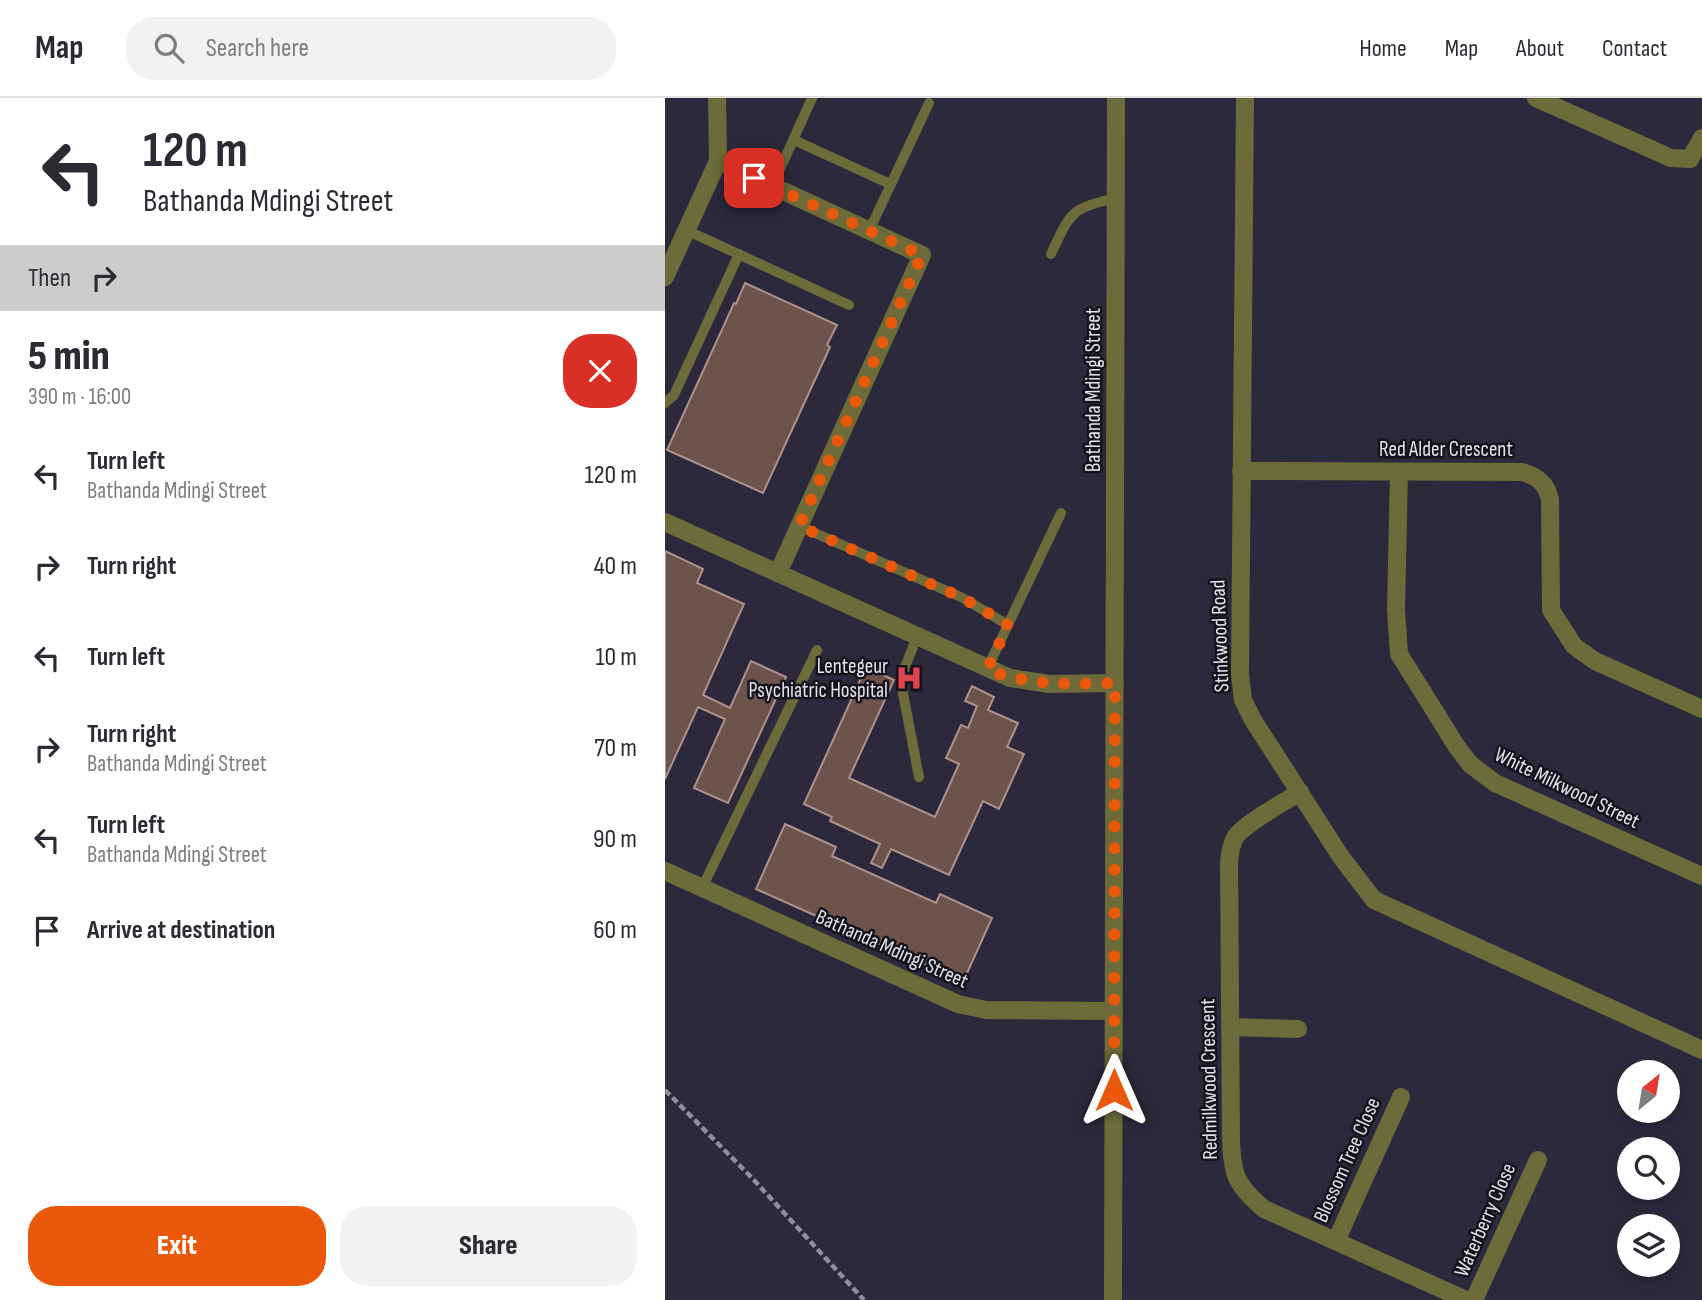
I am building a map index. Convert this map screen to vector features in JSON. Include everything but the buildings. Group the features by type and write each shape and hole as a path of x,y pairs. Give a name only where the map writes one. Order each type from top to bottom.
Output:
{"street":[{"path":"665,277 718,161 717,98"},
{"name":"Bathanda Mdingi Street","path":"1113,1300 1116,98"},
{"name":"Stinkwood Road","path":"1245,98 1240,674 1243,700 1341,857 1374,900 1702,1050"},
{"path":"1536,98 1671,158 1690,159 1702,138"},
{"path":"718,161 922,255 778,573"},
{"name":"Red Alder Crescent","path":"1241,471 1522,472 1539,479 1550,500 1551,610 1574,646 1595,661 1702,709"},
{"name":"White Milkwood Street","path":"1399,472 1396,610 1399,654 1457,747 1470,764 1495,783 1702,876"},
{"path":"665,522 987,670 1031,682 1115,683"},
{"name":"Redmilkwood Crescent","path":"1300,792 1245,828 1235,837 1231,847 1231,1139 1232,1166 1236,1180 1245,1193 1263,1209 1466,1300"},
{"name":"Bathanda Mdingi Street","path":"665,871 967,1007 986,1010 1114,1011"},
{"path":"1231,1027 1298,1029"},
{"name":"Blossom Tree Close","path":"1336,1241 1401,1097"},
{"name":"Waterberry Close","path":"1474,1300 1538,1160"}],"lane":[{"path":"772,187 811,98"},
{"path":"869,231 929,103"},
{"path":"793,140 890,184"},
{"path":"1051,254 1069,216 1076,210 1116,198"},
{"path":"687,230 849,304"},
{"path":"665,403 674,395 739,254"},
{"path":"987,670 1061,513"},
{"path":"799,526 963,598 1008,625"},
{"path":"917,637 903,672 902,688 919,777"},
{"path":"702,888 817,650"}],"path":[{"path":"665,1090 753,1179 864,1300"}],"place":[{"name":"Lentegeur Psychiatric Hospital","path":"909,678"}],"route":[{"path":"754,178 922,255 799,526 963,598 1008,625 987,670 1010,678 1049,684 1115,683 1114,1090"}]}
